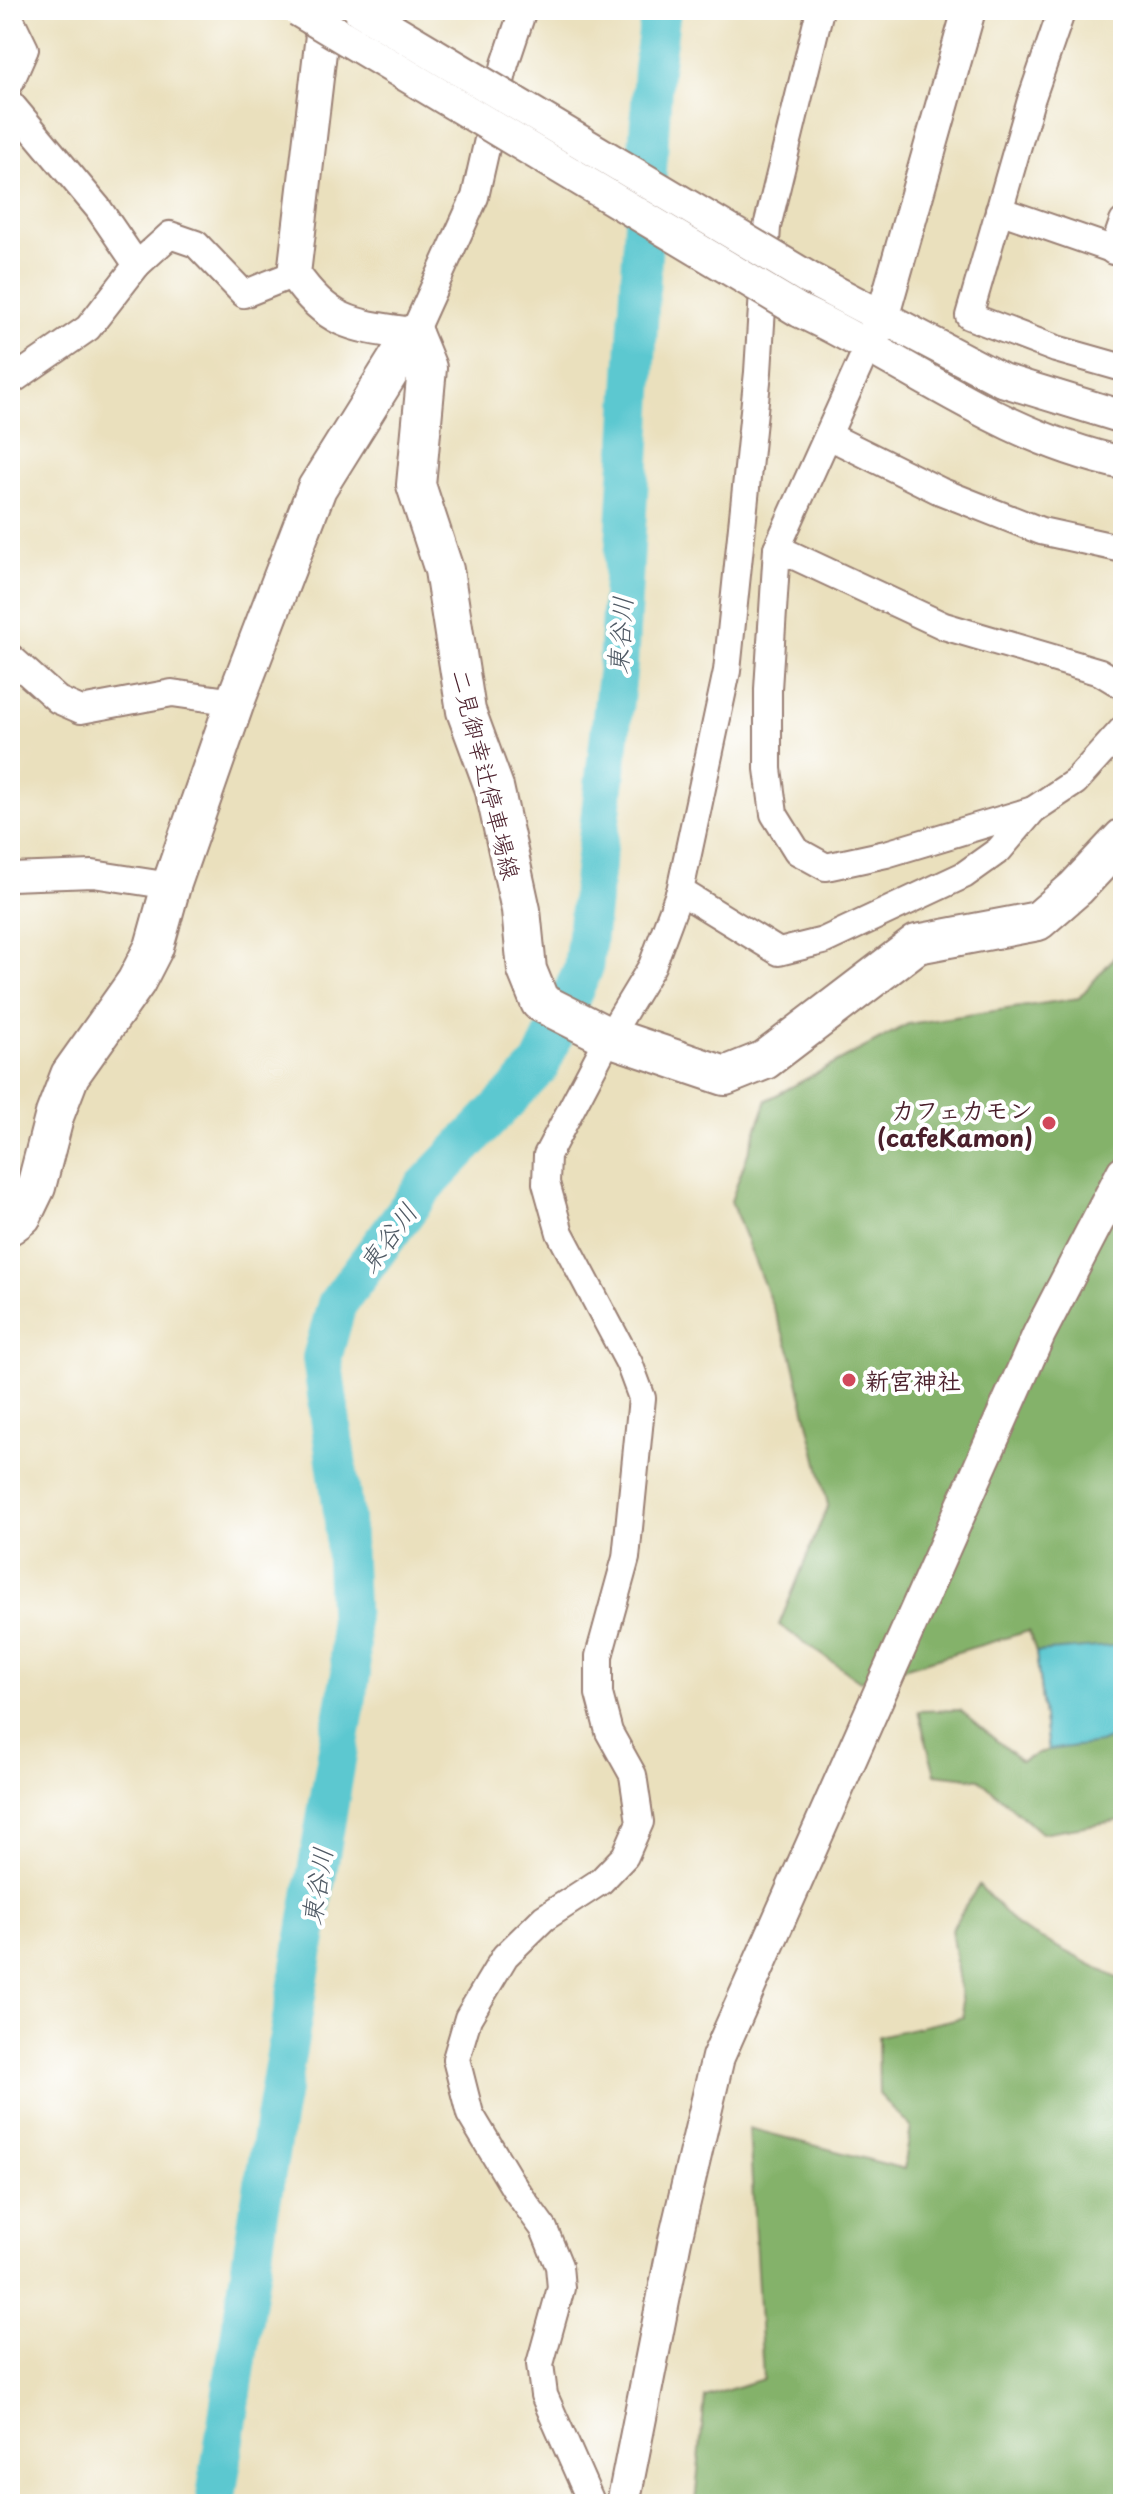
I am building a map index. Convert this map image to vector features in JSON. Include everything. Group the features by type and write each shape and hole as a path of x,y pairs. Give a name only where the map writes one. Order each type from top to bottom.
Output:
{"main road":[{"path":"10,1225 22,1216 36,1187 55,1114 70,1075 136,982 154,947 171,886 235,702 317,488 413,334"},
{"name":"二見御幸辻停車場線","path":"413,334 427,368 416,485 444,570 466,711 494,787 521,910 527,970 540,1002 609,1037 725,1076 765,1060 917,944 1038,921 1076,888 1123,838"}],"street":[{"path":"298,10 800,311 876,330 1002,380 1123,417"},
{"path":"314,10 322,35 294,274 313,302 354,326 413,334 475,197 505,64 523,10"},
{"path":"360,10 810,279 970,406 1071,452 1123,463"},
{"path":"592,2504 544,2395 540,2364 561,2288 559,2266 544,2229 515,2189 470,2114 456,2059 468,2018 505,1956 544,1918 601,1881 625,1856 640,1822 633,1775 609,1732 599,1681 599,1656 626,1558 642,1398 629,1363 560,1233 546,1183 547,1155 609,1037 652,966 680,891 727,671 758,372 767,227 820,10"},
{"path":"969,10 876,330 777,548 768,689 768,769 774,814 797,851 826,867 886,854 1033,810"},
{"path":"1062,10 969,316 1056,349 1123,368"},
{"path":"10,18 25,49 10,83"},
{"path":"10,103 98,208 137,265"},
{"path":"999,210 1118,252 1123,222"},
{"path":"10,382 88,328 137,265 170,235 196,244 244,294 294,274"},
{"path":"829,436 940,491 1041,531 1123,549"},
{"path":"777,548 944,626 1100,672 1123,686"},
{"path":"10,657 58,700 81,710 172,693 235,702"},
{"path":"680,891 761,944 779,952 823,941 964,875 999,850 1033,810 1075,782 1123,729"},
{"path":"10,877 93,874 171,886"},
{"path":"623,2504 675,2240 718,2057 1039,1334 1123,1172"}],"green space":[{"path":"1123,947 1123,1820 1041,1833 979,1779 935,1774 918,1711 960,1710 1021,1761 1048,1750 1036,1652 1029,1631 860,1681 779,1625 828,1505 792,1356 731,1201 767,1100 908,1024 1079,998"},
{"path":"979,1885 1018,1927 1123,1981 1123,2504 695,2504 705,2397 763,2379 749,2128 904,2169 911,2127 879,2094 878,2036 964,2017 951,1929"}],"water":[{"path":"1123,1645 1123,1733 1099,1743 1048,1750 1036,1652"}],"waterway":[{"name":"東谷川","path":"215,2504 259,2213 351,1673 344,1519 322,1358 337,1304 423,1188 540,1066 583,969 618,665 653,69 661,10"}],"place":[{"name":"カフェカモン (cafeKamon)","path":"1049,1123"},
{"name":"新宮神社","path":"849,1380"}]}
